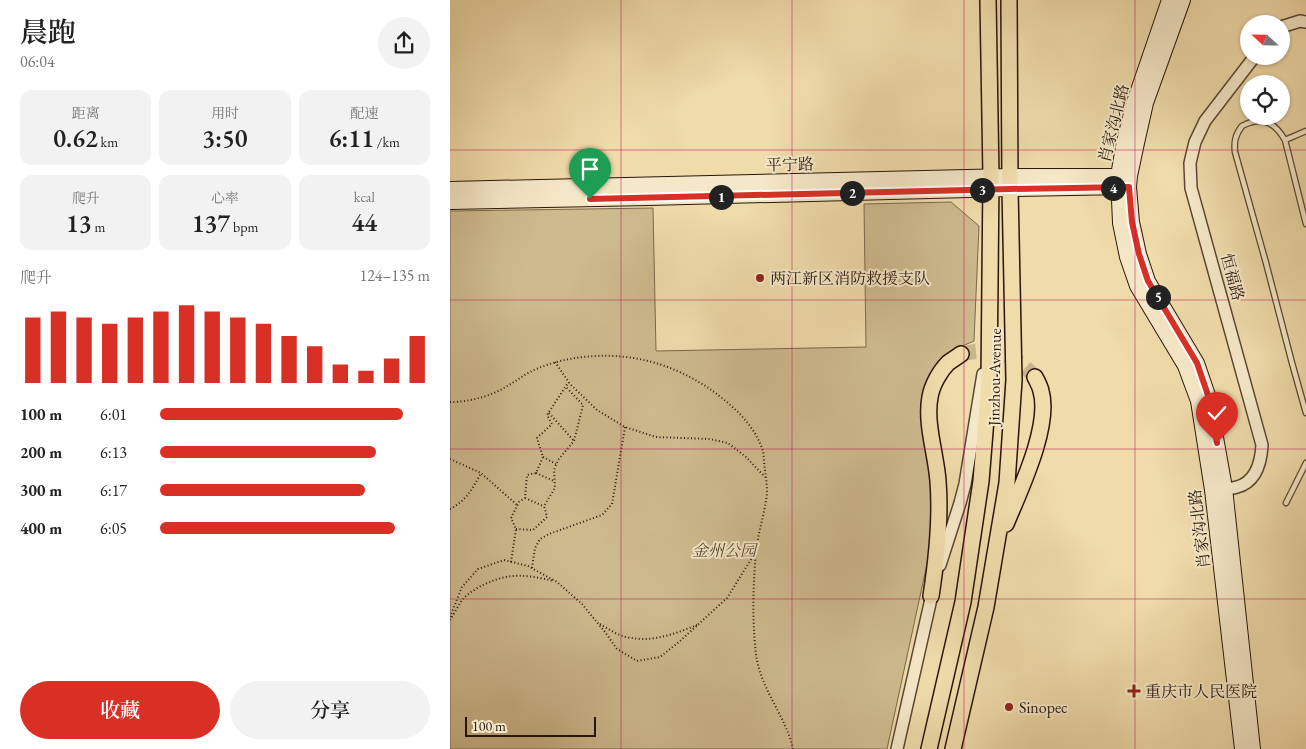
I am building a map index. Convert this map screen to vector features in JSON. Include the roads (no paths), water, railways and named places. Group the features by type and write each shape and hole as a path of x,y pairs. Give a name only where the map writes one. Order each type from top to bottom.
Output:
{"main road":[{"name":"Jinzhou Avenue","path":"929,749 963,602 981,481 989,382 991,184 988,0"},
{"name":"Jinzhou Avenue","path":"953,749 986,607 1007,483 1014,380 1009,0"},
{"name":"肖家沟北路","path":"1169,0 1134,102 1124,141 1124,182 1139,254 1148,281 1197,363 1209,398 1253,749"},
{"name":"肖家沟北路","path":"1124,182 1146,103 1183,0"},
{"name":"平宁路","path":"450,202 1010,182 1124,182"},
{"name":"平宁路","path":"450,189 991,184"},
{"path":"931,596 937,552 939,510 938,479 929,417 930,397 936,380 948,364 961,354"},
{"path":"995,554 1036,449 1041,429 1044,409 1041,391 1035,377"},
{"name":"肖家沟北路","path":"1219,489 1242,749"}],"street":[{"path":"1290,24 1300,21 1306,22"},
{"name":"恒福路","path":"1219,489 1237,487 1247,482 1256,472 1261,459 1262,446 1191,188 1190,164 1194,142 1205,121 1247,65"},
{"path":"897,749 931,596 965,484 990,332"}],"lane":[{"path":"1306,224 1285,140 1278,128 1266,121 1260,120 1242,126 1234,145 1235,152 1306,413"},
{"path":"1285,140 1306,131"},
{"path":"1286,504 1305,466"}],"tunnel":[{"path":"961,354 983,351 1001,354 1018,362 1035,377"}],"place":[{"name":"两江新区消防救援支队","path":"760,278"},
{"name":"重庆市人民医院","path":"1134,691"},
{"name":"Sinopec","path":"1009,707"}],"park label":[{"name":"金州公园","path":"724,550"}]}
